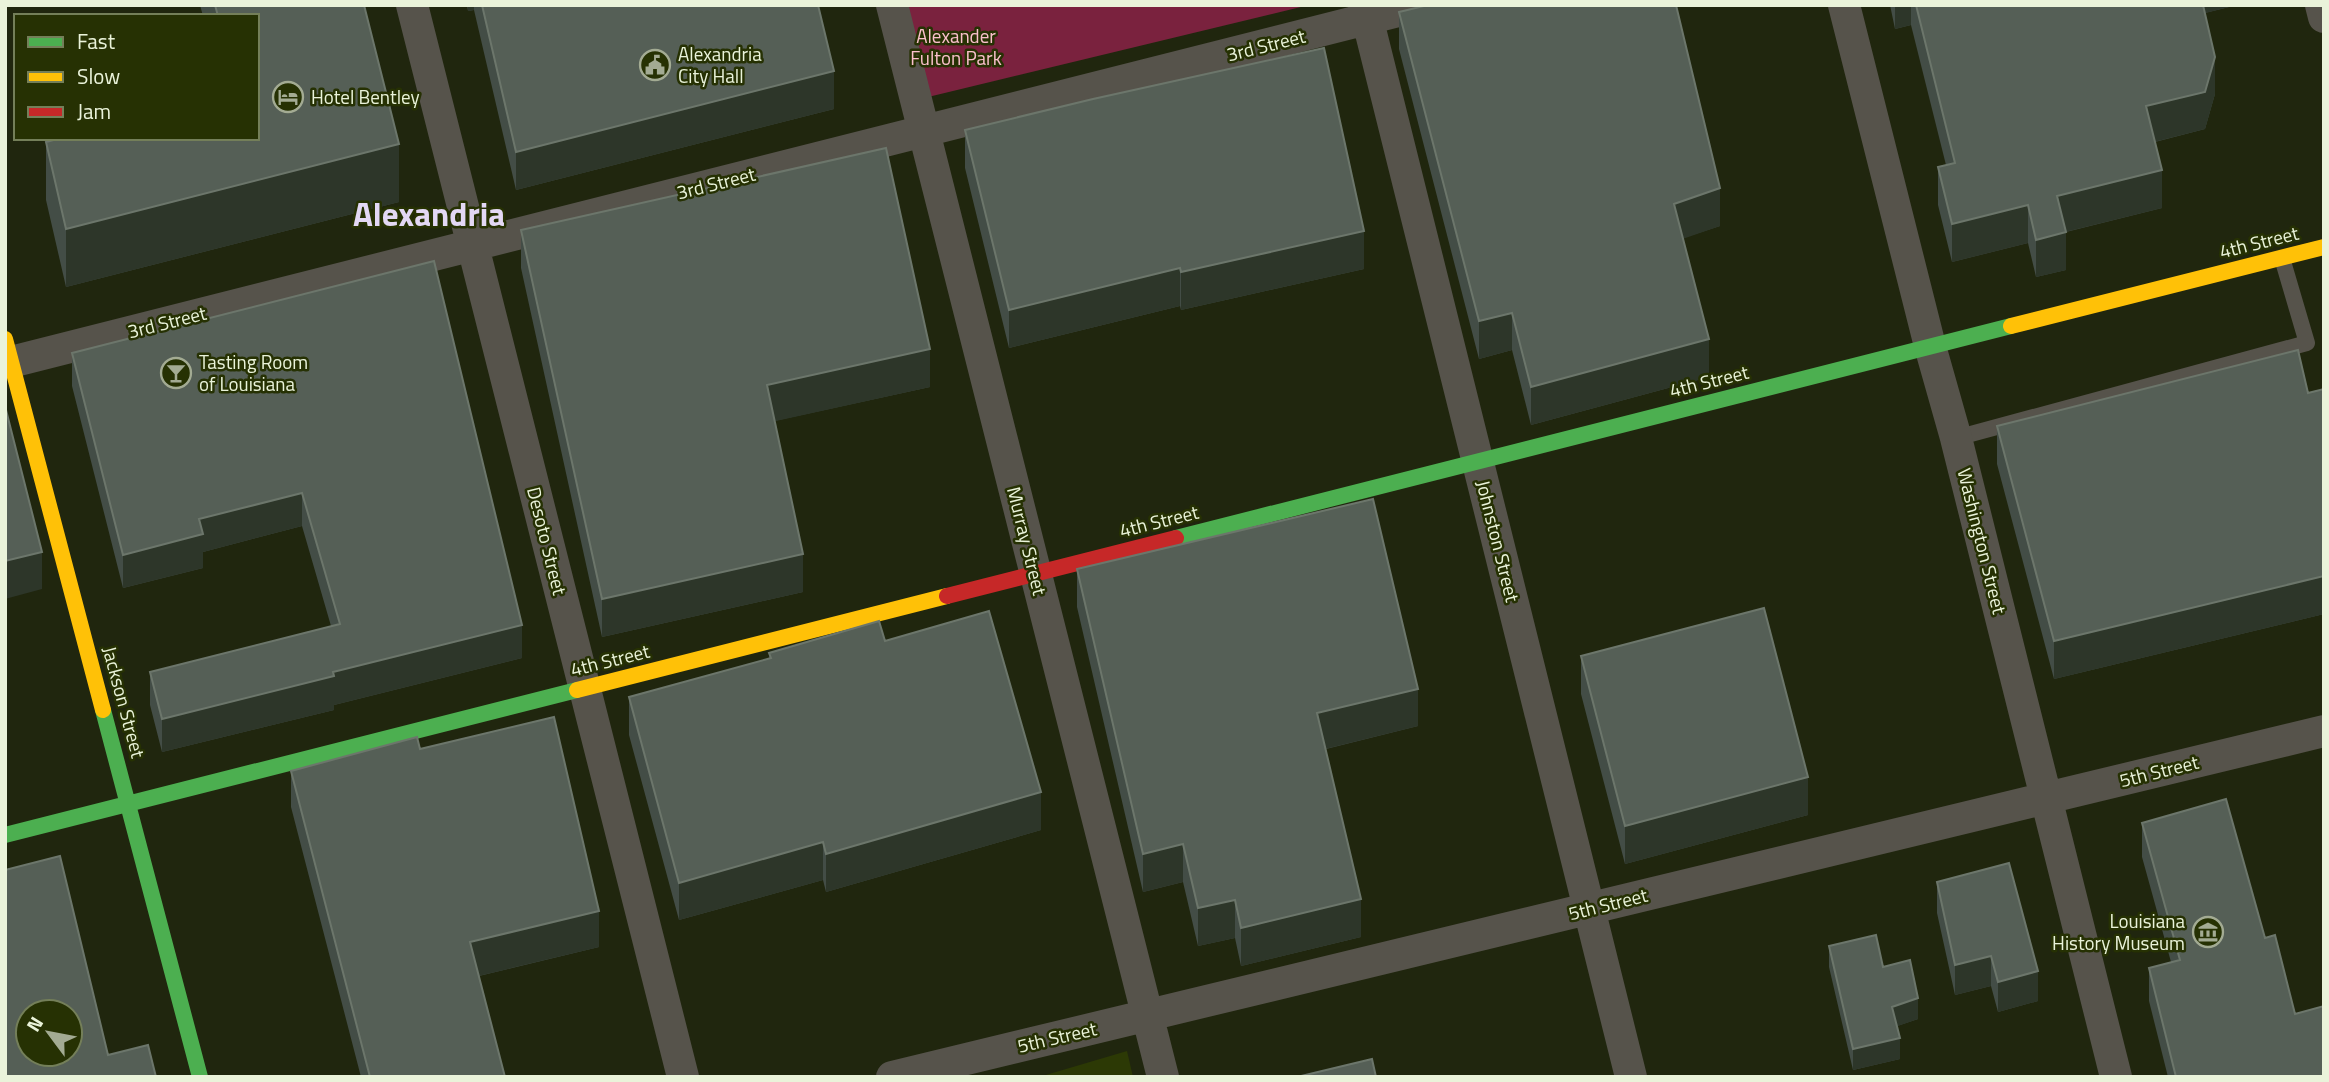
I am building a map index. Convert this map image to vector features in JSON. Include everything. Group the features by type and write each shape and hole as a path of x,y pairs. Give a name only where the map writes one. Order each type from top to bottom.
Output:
{"main road":[{"name":"4th Street","path":"5,835 2324,247"},
{"name":"Jackson Street","path":"7,356 200,1077"}],"street":[{"name":"Desoto Street","path":"412,5 683,1077"},
{"name":"Murray Street","path":"892,5 1163,1077"},
{"name":"3rd Street","path":"7,356 472,245 924,131 1366,12 1422,5"},
{"name":"Washington Street","path":"1844,5 2116,1077"},
{"path":"2321,5 2324,17"},
{"name":"Johnston Street","path":"1366,12 1631,1077"},
{"name":"5th Street","path":"892,1077 2324,731"}],"lane":[{"path":"1956,438 2307,343 2282,258"}],"shaded area":[{"path":"1127,1051 1133,1077 1039,1077"}],"green space":[{"name":"Alexander Fulton Park","path":"900,5 1309,5 924,98"}],"building":[{"path":"215,5 364,5 399,144 66,229 46,142 259,140 259,14 217,14"},
{"name":"Alexandria City Hall","path":"482,5 818,5 834,71 516,152"},
{"path":"1428,5 1676,5 1720,188 1674,204 1709,339 1531,387 1512,313 1479,321 1399,12"},
{"path":"1916,5 2203,5 2215,57 2205,92 2146,106 2162,170 2057,196 2066,232 2036,240 2028,205 1952,224 1938,167 1955,163"},
{"path":"1324,48 1364,231 1181,272 1180,268 1009,310 965,130"},
{"path":"886,148 930,349 767,385 803,554 602,599 521,230"},
{"path":"434,261 522,625 333,672 334,676 162,719 150,672 340,624 302,493 199,519 203,534 123,555 72,353"},
{"path":"2298,350 2308,393 2324,389 2324,576 2054,641 1997,426"},
{"path":"5,406 42,552 5,561"},
{"path":"1373,499 1418,689 1317,713 1361,899 1241,928 1235,900 1198,908 1183,844 1143,854 1077,569"},
{"path":"1764,608 1808,777 1625,826 1581,656"},
{"path":"989,611 1041,792 826,854 823,842 679,883 629,697 771,658 769,653 879,621 885,641"},
{"path":"554,717 599,911 470,942 505,1077 370,1077 291,771 417,737 420,749"},
{"path":"2226,799 2265,938 2275,935 2295,1014 2324,1006 2324,1077 2176,1077 2149,968 2180,960 2142,823"},
{"path":"60,856 108,1055 148,1045 156,1077 5,1077 5,870"},
{"path":"2009,863 2038,971 1998,982 1991,956 1955,965 1937,882"},
{"path":"1876,935 1883,967 1910,960 1918,998 1892,1007 1900,1038 1853,1049 1829,946"},
{"path":"1372,1059 1376,1077 1297,1077"}],"traffic: fast":[{"path":"1176,538 2011,326"},
{"path":"5,835 577,690"},
{"path":"103,710 200,1077"}],"traffic: slow":[{"path":"2011,326 2324,247"},
{"path":"5,339 103,710"},
{"path":"577,690 947,596"}],"traffic: jam":[{"path":"947,596 1176,538"}],"place":[{"name":"Alexandria City Hall","path":"655,65"},
{"name":"Hotel Bentley","path":"288,97"},
{"name":"Tasting Room of Louisiana","path":"176,373"},
{"name":"Louisiana History Museum","path":"2208,932"}],"district":[{"name":"Alexandria","path":"429,214"}]}
